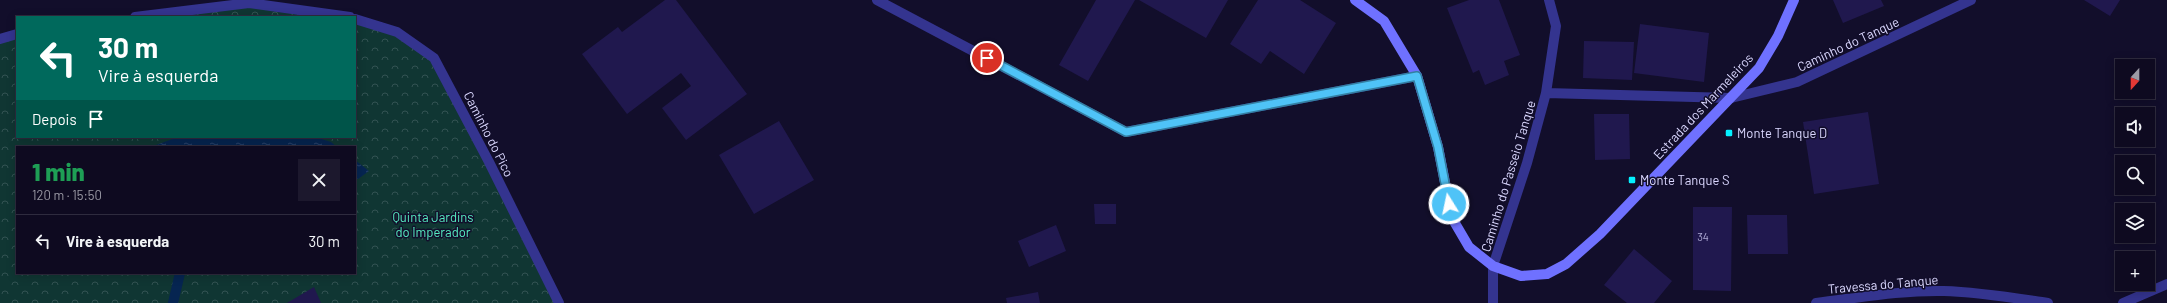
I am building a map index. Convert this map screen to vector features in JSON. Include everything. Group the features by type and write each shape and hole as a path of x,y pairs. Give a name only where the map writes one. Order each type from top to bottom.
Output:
{"main road":[{"name":"Estrada dos Marmeleiros","path":"1355,0 1384,21 1417,76 1438,147 1452,218 1469,247 1493,266 1522,276 1547,274 1566,264 1600,234 1759,68 1778,36 1794,0"}],"street":[{"path":"876,0 1126,132 1417,76"},
{"name":"Caminho do Passeio Tanque","path":"1493,303 1493,266 1527,163 1546,93 1556,26 1549,0"},
{"name":"Caminho do Tanque","path":"1731,98 1797,82 1971,0"},
{"path":"143,16 249,3 343,16"},
{"name":"Caminho do Pico","path":"356,18 398,32 434,58 489,162 559,303"},
{"path":"0,39 16,34"},
{"name":"Caminho do Passeio Tanque","path":"1546,93 1731,98"},
{"path":"2123,303 2167,284"},
{"name":"Travessa do Tanque","path":"1816,303 1908,293 1944,291 2048,303"}],"green space":[{"path":"249,3 343,16 143,16"},
{"name":"Quinta Jardins do Imperador","path":"356,19 397,32 434,58 559,303 0,303 0,39 16,34 16,138 356,138"}],"water":[{"path":"175,138 318,138 331,142 336,146 156,146"},
{"path":"356,161 369,171 356,179"}],"building":[{"path":"665,0 676,0 747,94 686,140 662,108 691,86 681,73 627,114 582,54 618,27 622,32"},
{"path":"1096,0 1135,0 1088,81 1059,65"},
{"path":"1139,0 1228,0 1206,38"},
{"path":"1258,0 1300,0 1336,23 1304,74 1270,51 1261,64 1230,44"},
{"path":"1469,0 1499,0 1520,55 1504,61 1509,75 1485,85 1479,70 1473,73 1447,8"},
{"path":"1833,0 1881,0 1884,6 1843,23"},
{"path":"2084,0 2120,0 2110,16"},
{"path":"1640,24 1709,33 1704,82 1634,73"},
{"path":"1584,41 1634,42 1632,80 1583,78"},
{"path":"1868,112 1879,184 1814,194 1803,122"},
{"path":"1594,114 1629,114 1630,159 1595,160"},
{"path":"779,121 814,180 754,214 719,155"},
{"path":"1094,204 1116,204 1116,224 1095,224"},
{"path":"1693,207 1732,207 1731,291 1693,290"},
{"path":"1747,215 1787,215 1788,254 1748,254"},
{"path":"1056,225 1066,251 1029,267 1018,241"},
{"path":"1634,249 1672,281 1654,303 1627,303 1604,285"},
{"path":"314,287 321,303 287,303"},
{"path":"1038,292 1040,303 1007,303 1006,298"}],"waterway":[{"path":"173,303 180,274"}],"place":[{"name":"Monte Tanque D","path":"1729,133"},
{"name":"Monte Tanque S","path":"1632,180"}],"route":[{"path":"987,58 1126,132 1417,76 1438,147 1449,204"}]}
